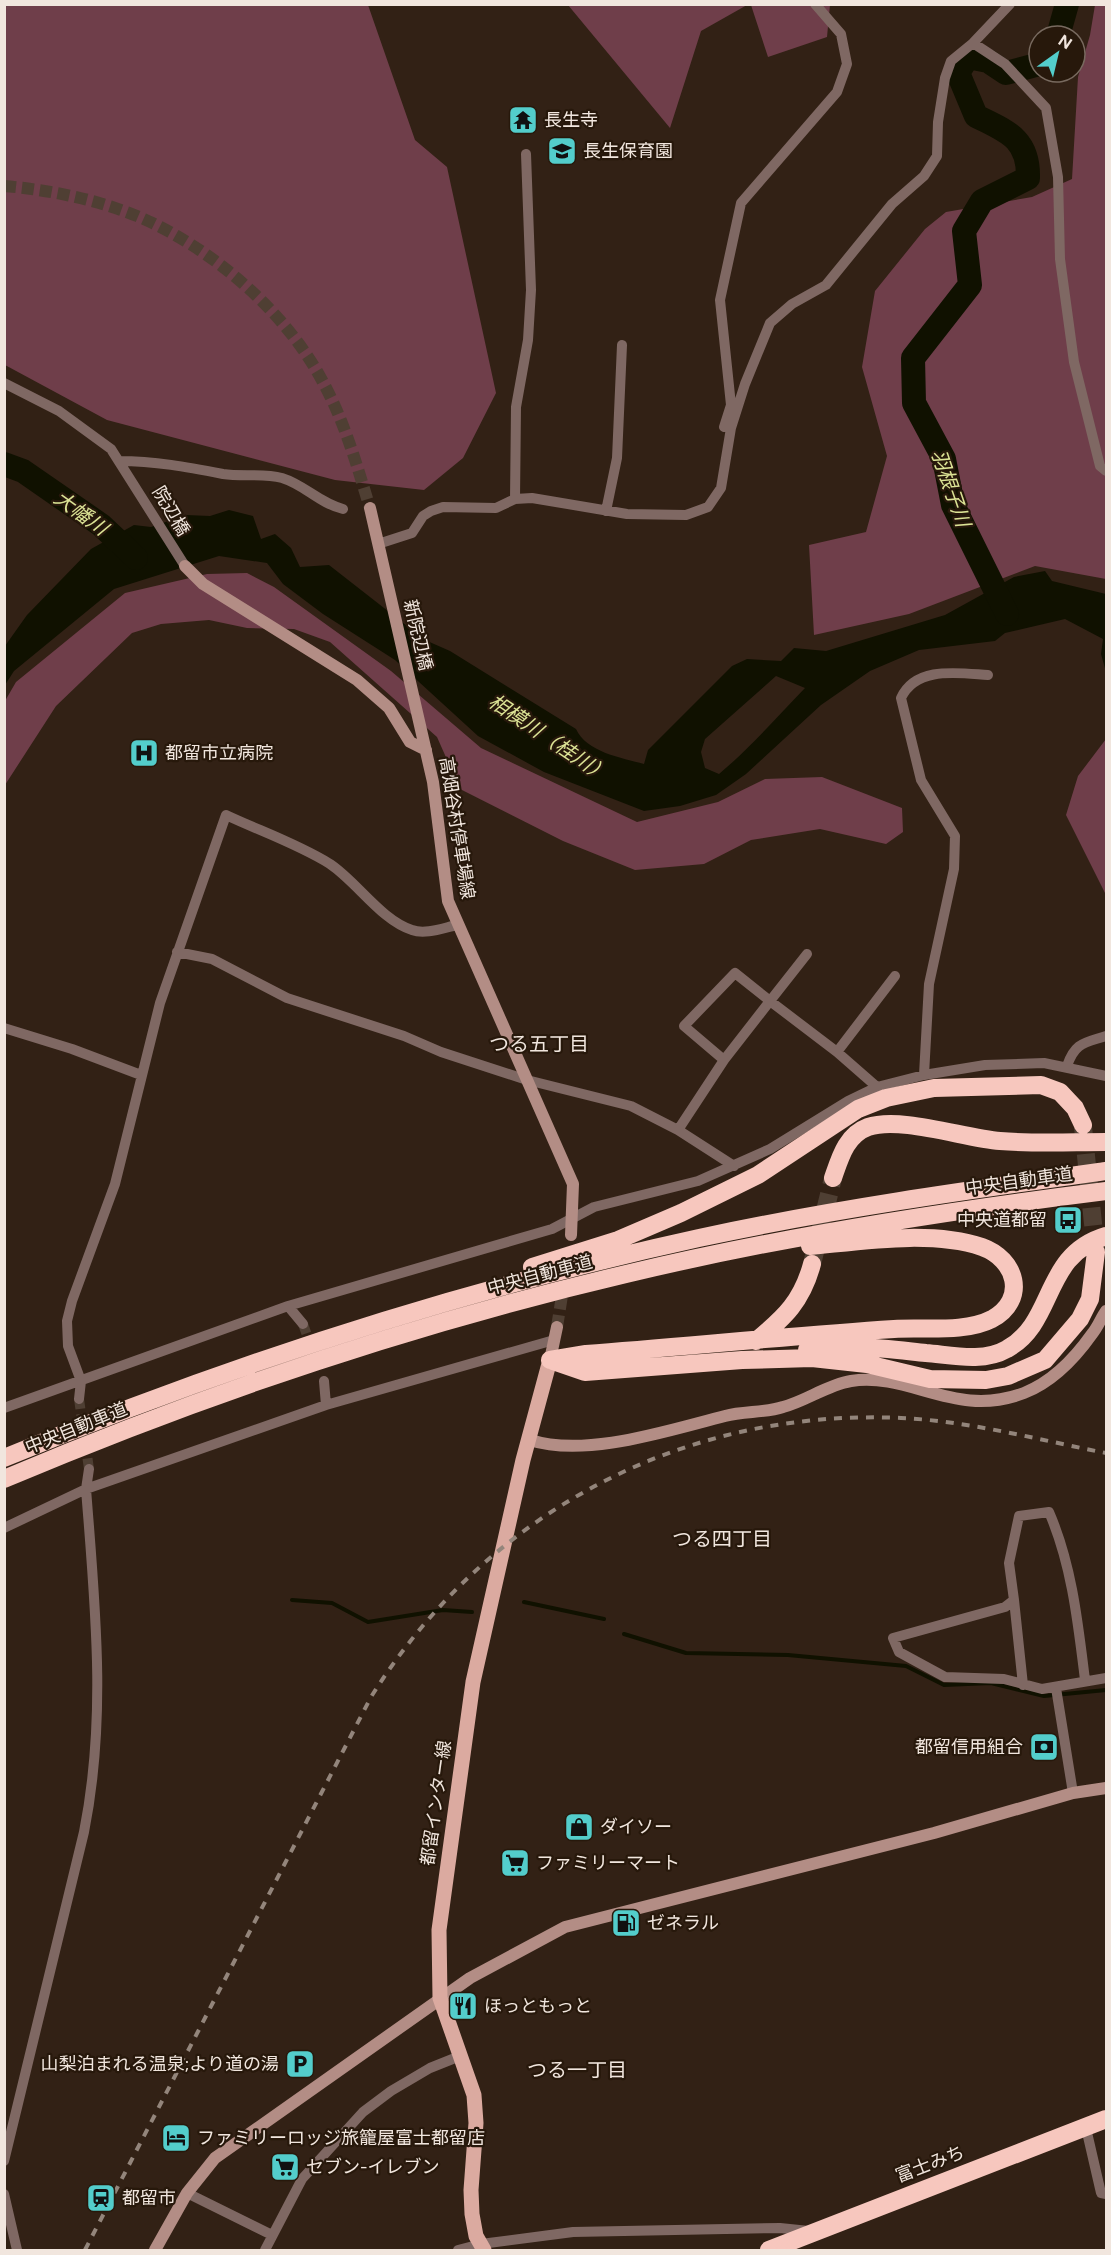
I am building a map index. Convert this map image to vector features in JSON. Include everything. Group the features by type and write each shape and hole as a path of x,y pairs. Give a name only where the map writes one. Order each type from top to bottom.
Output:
{"highway":[{"path":"349,1331 618,1240 758,1175 858,1109 886,1098 934,1088 1041,1085 1060,1092 1075,1108 1083,1125"},
{"path":"833,1178 842,1152 852,1136 867,1127 888,1123 1001,1141 1107,1142"},
{"name":"中央自動車道","path":"4,1458 158,1396 349,1331 459,1298 699,1238 835,1211 1107,1171"},
{"name":"中央自動車道","path":"4,1479 81,1447 291,1370 466,1316 625,1274 839,1230 989,1206 1107,1191"},
{"path":"550,1360 585,1372 768,1358 840,1347 977,1357 1006,1350 1017,1342 1036,1318 1053,1282 1069,1257 1082,1246 1107,1236"},
{"path":"550,1360 586,1354 895,1329 971,1326 994,1318 1007,1305 1014,1292 1012,1272 1000,1256 982,1247 945,1240 887,1239 799,1247 745,1258 625,1274"},
{"path":"768,1358 812,1358 867,1364 930,1379 959,1381 1008,1376 1045,1360 1080,1319 1090,1299 1096,1252"},
{"path":"756,1341 781,1321 798,1301 812,1264"},
{"name":"富士みち","path":"769,2250 1107,2119"}],"main road":[{"name":"都留インター線","path":"483,2247 474,2226 471,2190 475,2108 440,1998 439,1930 472,1682 550,1360"}],"street":[{"path":"729,438 723,429 731,405 720,300 741,203 837,92 848,64 841,34 815,4"},
{"path":"370,508 379,548 412,533 423,516 442,507 496,507 515,499 532,498 627,514 686,515 708,507 721,488 729,438 745,384 770,323 792,304 826,285 892,204 924,176 937,156 938,122 945,78 951,62 974,43 1010,4"},
{"path":"974,43 1005,64 1046,108 1052,131 1058,177 1060,259 1074,362 1100,466 1107,471"},
{"path":"515,499 516,406 528,340 531,290 526,154"},
{"path":"606,511 616,458 622,345"},
{"name":"院辺橋","path":"4,383 59,411 102,440 128,474 185,566"},
{"path":"118,460 154,461 225,474 279,477 294,482 326,505 343,509"},
{"name":"新院辺橋","path":"379,548 420,725"},
{"path":"185,566 203,584 357,680 389,708 410,742 426,750"},
{"path":"924,1075 929,984 954,869 955,836 921,780 901,698 910,683 928,676 958,673 987,675"},
{"name":"高畑谷村停車場線","path":"420,725 440,827 448,901 573,1184 571,1235"},
{"path":"79,1399 81,1382 68,1346 67,1321 72,1301 115,1184 160,1003 226,815 328,863 352,880 401,925 414,931 422,931 457,925"},
{"path":"177,952 212,959 305,1005 345,1016 527,1080 631,1106 678,1130 734,1166"},
{"path":"678,1130 724,1060 807,954"},
{"path":"724,1060 684,1026 735,973 837,1052 877,1087"},
{"path":"837,1052 895,976"},
{"path":"4,1028 72,1049 141,1075"},
{"path":"1067,1066 1072,1052 1078,1045 1107,1036"},
{"path":"4,1408 288,1306 552,1229 594,1207 698,1181 770,1149 848,1101 877,1087 924,1075 985,1065 1044,1063 1107,1076"},
{"path":"288,1306 303,1324"},
{"path":"530,1440 562,1448 639,1437 742,1412 781,1408 812,1398 836,1384 851,1381 870,1380 958,1400 986,1402 1005,1398 1026,1392 1052,1377 1074,1357 1107,1311"},
{"path":"550,1360 557,1327"},
{"path":"4,1528 86,1489 326,1405 554,1340"},
{"path":"324,1381 326,1405"},
{"path":"4,2161 84,1832 93,1778 99,1677 86,1489 89,1468"},
{"path":"1023,1685 1009,1563 1019,1516 1049,1512 1061,1539 1076,1613 1085,1680"},
{"path":"1014,1600 1005,1607 893,1638 899,1652 945,1677 1004,1679 1042,1689 1107,1678"},
{"path":"1056,1688 1073,1793"},
{"path":"155,2250 187,2193 206,2167 245,2134 440,1998 482,1971 565,1927 934,1833 1073,1793 1107,1788"},
{"path":"265,2250 302,2179 363,2112 391,2091 430,2068 460,2056"},
{"path":"1086,2128 1101,2193 1107,2194"},
{"path":"187,2193 272,2235"},
{"path":"4,2194 18,2250"},
{"path":"458,2250 573,2232 780,2228 815,2232"}],"shaded area":[{"path":"4,5 368,5 415,140 447,167 496,393 463,458 424,490 335,480 107,420 5,365"},
{"path":"568,5 747,5 701,31 670,128"},
{"path":"751,5 830,5 827,37 768,57"},
{"path":"1095,5 1106,5 1106,579 1035,566 909,614 814,635 809,545 866,532 887,456 862,367 875,291 925,229 946,212 1032,197 1072,179 1078,84 1087,84 1087,46"},
{"path":"247,573 274,587 391,671 481,748 637,822 718,802 765,779 822,777 902,808 903,832 886,844 820,829 751,840 704,864 635,870 563,841 460,789 437,737 330,642 294,629 247,628 209,620 161,624 132,633 56,706 5,785 5,701 16,682 125,593 207,574"},
{"path":"1106,739 1106,895 1066,815 1078,776"}],"water":[{"name":"相模川（桂川）","path":"229,510 253,516 261,539 275,534 291,548 300,567 329,565 425,640 450,651 576,729 581,737 596,749 644,764 648,750 732,666 747,659 781,661 794,648 826,651 945,615 1014,577 1045,571 1052,581 1106,594 1106,672 1101,654 1103,639 1065,619 1005,633 995,641 919,650 870,671 821,705 746,774 716,795 680,806 644,811 544,772 478,736 395,660 323,614 283,584 267,563 219,556 114,589 14,671 5,685 5,646 27,615 91,549 134,525 151,527 186,515 210,516","holes":["776,676 805,688 719,774 705,768 701,752 705,739"]}],"waterway":[{"name":"羽根子川","path":"1061,24 1067,4"},
{"name":"羽根子川","path":"1007,614 953,505 944,459 914,403 913,358 970,285 964,231 982,201 1028,178 1025,154 1020,145 997,126 976,116 958,73 968,57 988,61 1006,73 1027,67"},
{"name":"大幡川","path":"4,464 23,471 101,525 136,558"},
{"path":"292,1600 332,1603 368,1622 443,1610 472,1612"},
{"path":"524,1602 604,1619"},
{"path":"624,1634 686,1653 788,1655 906,1666 944,1685 991,1683 1044,1696 1106,1690"}],"tunnel":[{"path":"4,186 72,196 137,216 193,245 244,285 289,331 324,384 344,429 370,508"},
{"path":"1083,1127 1096,1252"},
{"path":"812,1264 833,1178"},
{"path":"557,1327 564,1283"},
{"path":"303,1324 312,1349"},
{"path":"79,1399 89,1469"}],"railway":[{"path":"85,2250 371,1697 418,1632 472,1574 532,1525 597,1485 668,1453 742,1432 820,1420 901,1418 927,1420 979,1427 1106,1453"}],"place":[{"name":"長生寺","path":"523,120"},
{"name":"長生保育園","path":"562,151"},
{"name":"都留市立病院","path":"144,753"},
{"name":"中央道都留","path":"1068,1220"},
{"name":"都留信用組合","path":"1044,1747"},
{"name":"ダイソー","path":"579,1827"},
{"name":"ファミリーマート","path":"515,1863"},
{"name":"ゼネラル","path":"626,1923"},
{"name":"ほっともっと","path":"463,2006"},
{"name":"山梨泊まれる温泉;より道の湯","path":"300,2064"},
{"name":"ファミリーロッジ旅籠屋富士都留店","path":"176,2138"},
{"name":"セブン-イレブン","path":"285,2167"},
{"name":"都留市","path":"101,2198"}],"district":[{"name":"つる五丁目","path":"539,1044"},
{"name":"つる四丁目","path":"722,1539"},
{"name":"つる一丁目","path":"577,2070"}]}
